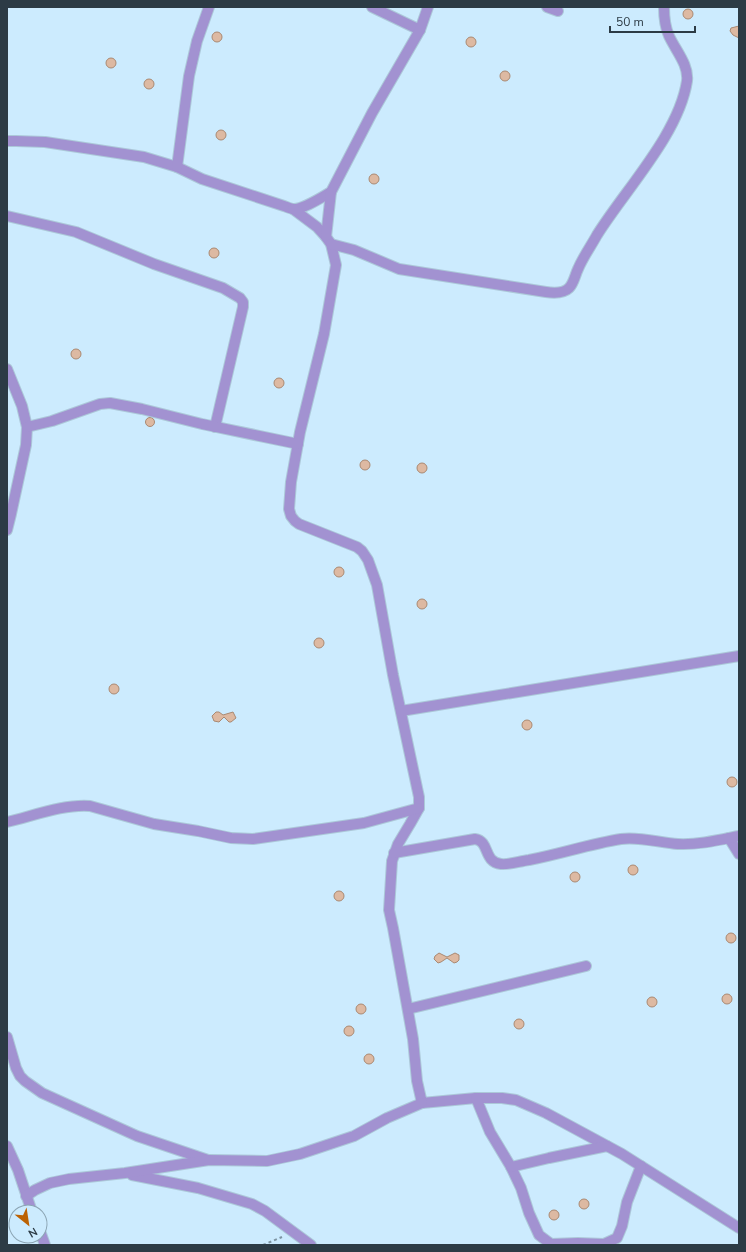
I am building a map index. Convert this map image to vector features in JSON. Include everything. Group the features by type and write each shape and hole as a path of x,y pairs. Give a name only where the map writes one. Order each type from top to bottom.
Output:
{"street":[{"path":"177,167 189,76 197,41 208,7"},
{"path":"372,7 420,30"},
{"path":"422,1103 417,1081 413,1039 408,1009 389,910 390,878 394,853 420,803 377,585 368,560 357,547 295,521 291,516 289,509 289,500 298,444 326,327 336,265 329,240 331,192 372,113 420,30 428,7"},
{"path":"547,7 558,12"},
{"path":"7,142 45,142 144,157 177,167 202,179 293,209 317,227 329,240 399,269 546,292 563,292 568,289 572,283 583,259 600,231 666,133 677,112 682,98 688,73 668,35 664,20 664,7"},
{"path":"293,209 320,199 331,192"},
{"path":"7,216 76,232 154,264 223,288 240,298 243,302 243,307 215,427"},
{"path":"7,369 22,406 27,427 26,445 12,514 7,530"},
{"path":"27,427 100,404 110,403 298,444"},
{"path":"401,711 739,656"},
{"path":"7,822 64,807 80,805 90,806 154,824 231,838 253,839 364,823 418,808"},
{"path":"394,853 475,839 483,843 489,857 494,862 507,864 557,854 622,838 685,844 734,837 739,854"},
{"path":"408,1009 586,966"},
{"path":"7,1037 16,1068 20,1076 42,1093 137,1136 209,1160"},
{"path":"476,1098 490,1132 511,1167 536,1230 542,1238 551,1244 604,1244 619,1236 627,1202 641,1166"},
{"path":"26,1196 34,1190 50,1183 69,1179 125,1174 209,1160 267,1161 300,1154 354,1136 388,1118 422,1103 476,1098 502,1098 516,1100 546,1113 607,1146 739,1228"},
{"path":"7,1146 18,1170 29,1204"},
{"path":"511,1167 607,1146"},
{"path":"125,1174 198,1188 233,1197 252,1204 295,1232 311,1245"}],"path":[{"path":"263,1245 295,1232"}],"building":[{"path":"688,9 693,14 688,19 683,14"},
{"path":"739,26 739,38 733,35 730,31 731,28"},
{"path":"217,32 222,37 217,42 212,37"},
{"path":"471,37 476,42 471,47 466,42"},
{"path":"111,58 116,63 111,68 106,63"},
{"path":"505,71 510,76 505,81 500,76"},
{"path":"149,79 154,84 149,89 144,84"},
{"path":"221,130 226,135 221,140 216,135"},
{"path":"374,174 379,179 374,184 369,179"},
{"path":"214,248 219,253 214,258 209,253"},
{"path":"76,349 81,354 76,359 71,354"},
{"path":"279,378 284,383 279,388 274,383"},
{"path":"150,417 155,422 150,427 145,422"},
{"path":"365,460 370,465 365,470 360,465"},
{"path":"422,463 427,468 422,473 417,468"},
{"path":"339,567 344,572 339,577 334,572"},
{"path":"422,599 427,604 422,609 417,604"},
{"path":"319,638 324,643 319,648 314,643"},
{"path":"114,684 119,689 114,694 109,689"},
{"path":"216,712 223,715 233,712 236,718 231,722 224,717 219,722 214,721 212,716"},
{"path":"527,720 532,725 527,730 522,725"},
{"path":"732,777 737,782 732,787 727,782"},
{"path":"633,865 638,870 633,875 628,870"},
{"path":"575,872 580,877 575,882 570,877"},
{"path":"339,891 344,896 339,901 334,896"},
{"path":"731,933 736,938 731,943 726,938"},
{"path":"439,953 447,957 455,953 459,955 459,960 454,963 447,958 438,963 434,959"},
{"path":"727,994 732,999 727,1004 722,999"},
{"path":"652,997 657,1002 652,1007 647,1002"},
{"path":"361,1004 366,1009 361,1014 356,1009"},
{"path":"519,1019 524,1024 519,1029 514,1024"},
{"path":"349,1026 354,1031 349,1036 344,1031"},
{"path":"369,1054 374,1059 369,1064 364,1059"},
{"path":"584,1199 589,1204 584,1209 579,1204"},
{"path":"554,1210 559,1215 554,1220 549,1215"}]}
